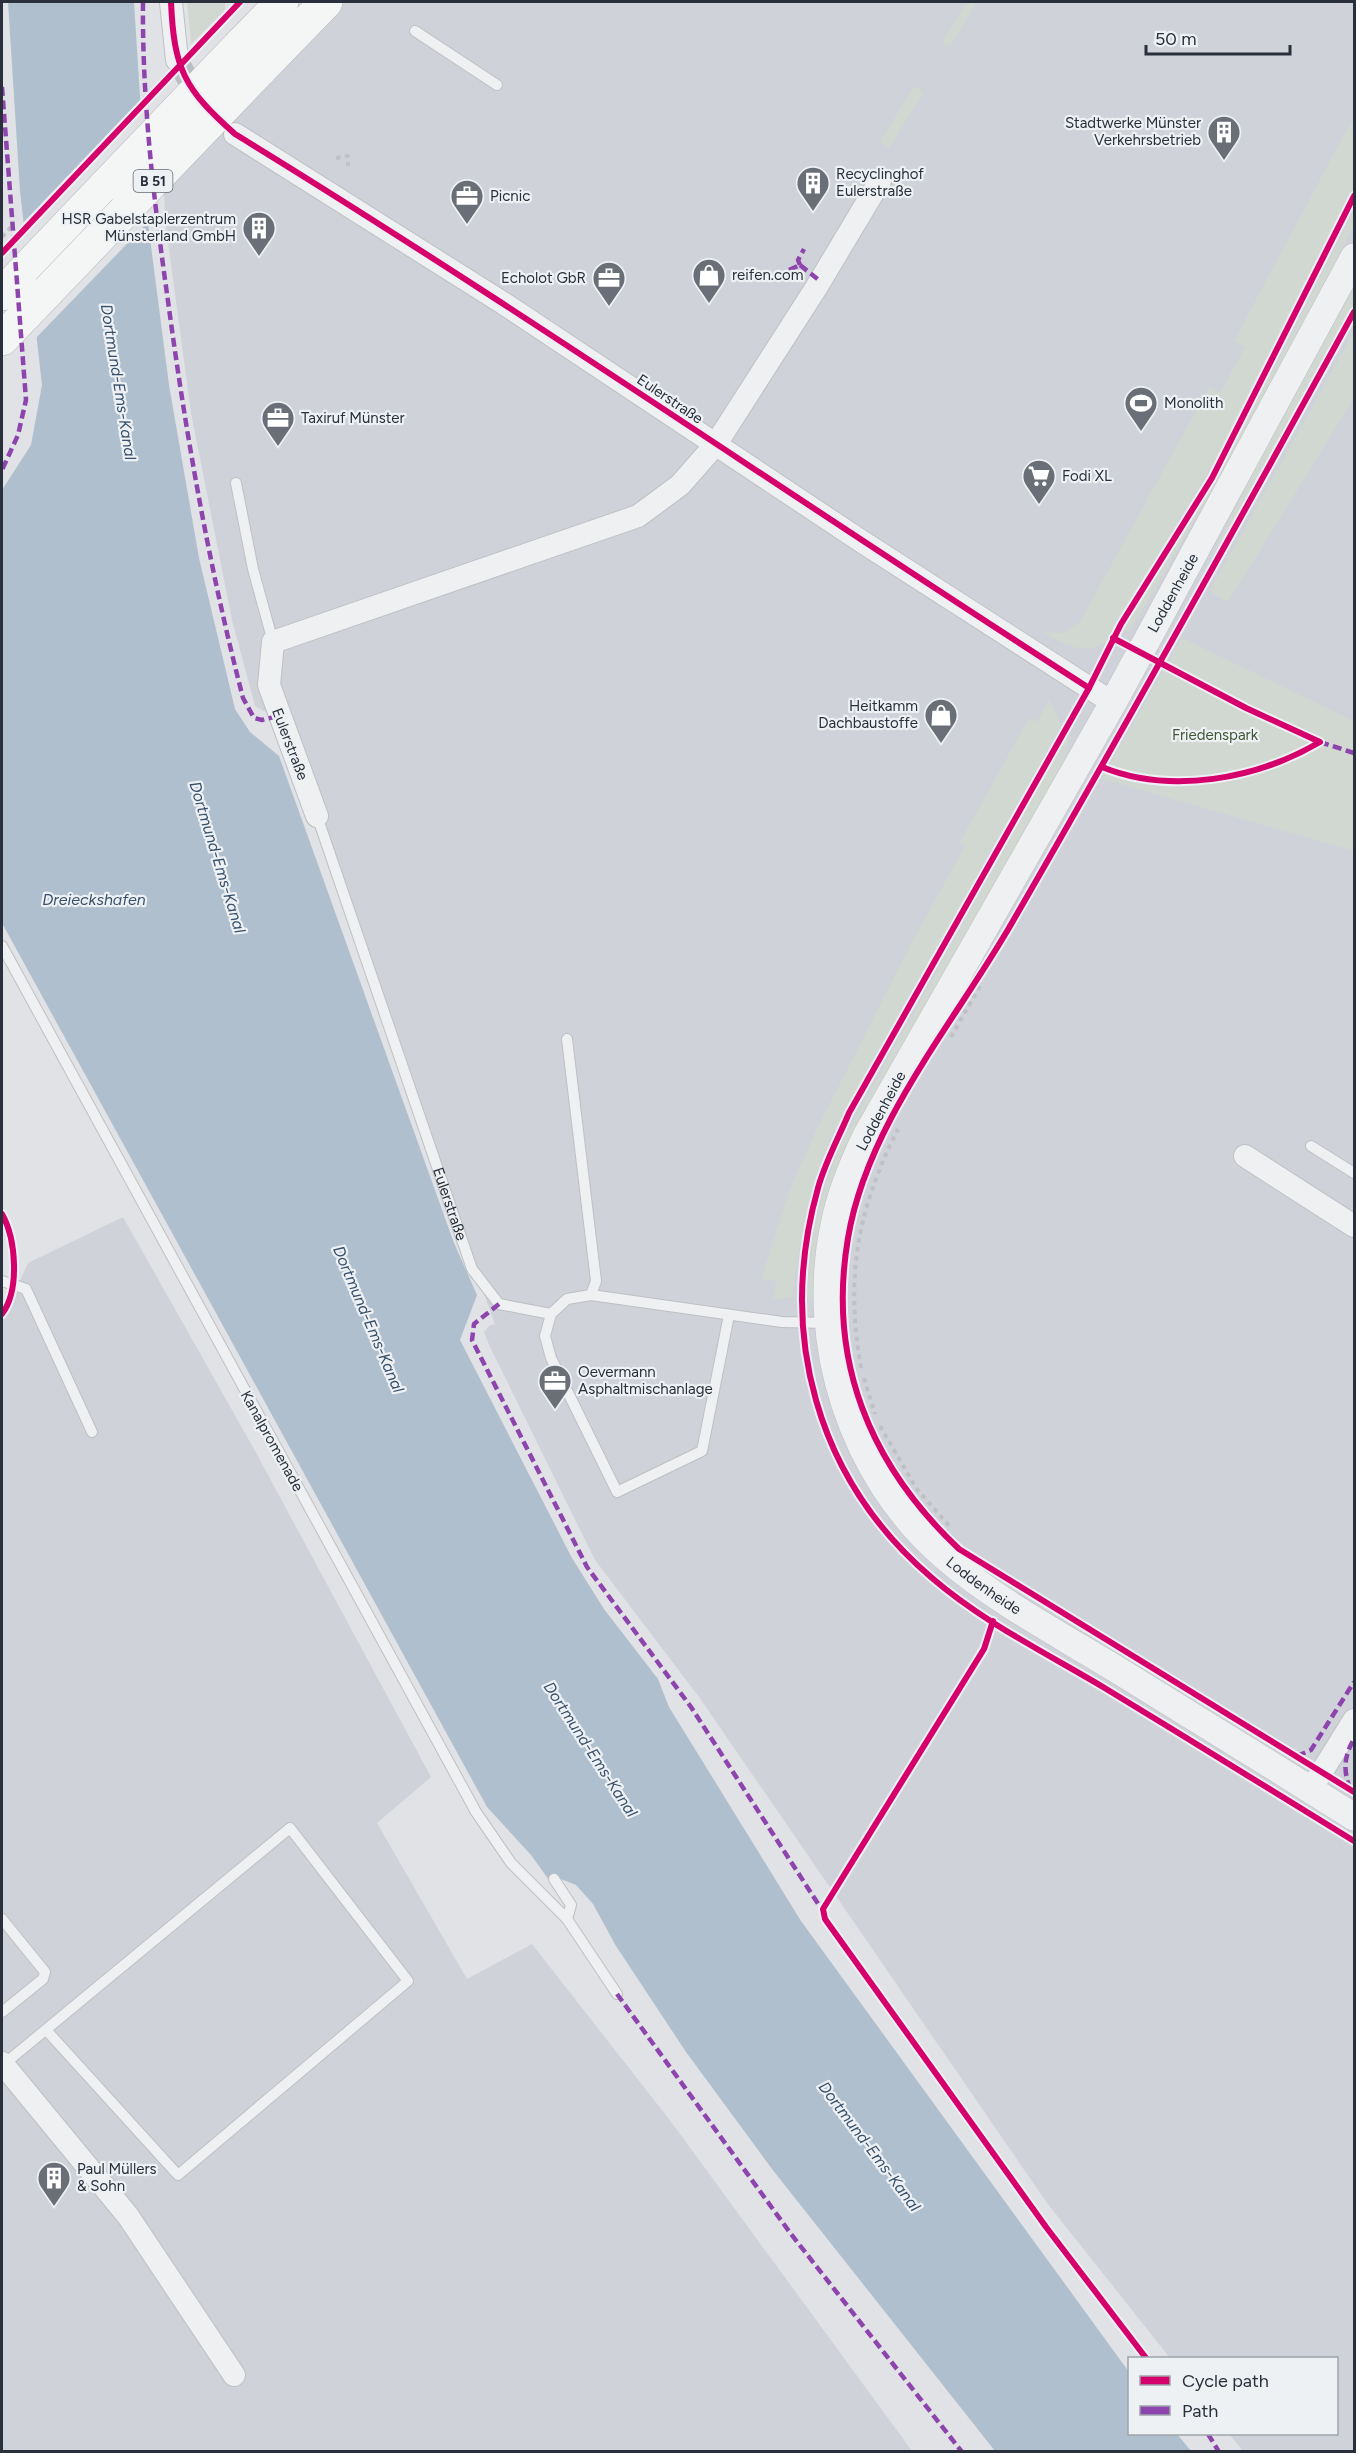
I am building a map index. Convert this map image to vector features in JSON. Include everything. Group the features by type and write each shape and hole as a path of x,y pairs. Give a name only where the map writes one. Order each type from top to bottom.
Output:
{"highway":[{"name":"B 51","path":"2,338 249,58 282,2"},
{"name":"B 51","path":"2,294 106,184 249,58 326,2"}],"street":[{"path":"171,2 177,60"},
{"name":"Eulerstraße","path":"235,134 503,303 870,547 1113,703"},
{"path":"273,642 638,516 680,485 717,444 816,288 880,180"},
{"name":"Loddenheide","path":"1354,257 1113,703 885,1099 851,1167 834,1225 830,1251 827,1323 835,1371 846,1411 866,1456 901,1510 945,1557 1009,1603 1354,1817"},
{"name":"Eulerstraße","path":"273,642 269,685 318,816"},
{"path":"1245,1156 1354,1226"},
{"path":"1311,1789 1354,1720"},
{"path":"2,2064 135,2225 234,2375"}],"lane":[{"path":"415,31 497,86"},
{"path":"236,483 253,569 273,642"},
{"name":"Eulerstraße","path":"318,816 472,1269 500,1304 551,1314"},
{"name":"Kanalpromenade","path":"2,946 476,1812 511,1863 567,1919 617,1994"},
{"path":"567,1039 596,1281 591,1295"},
{"path":"1311,1146 1354,1173"},
{"path":"2,1281 26,1289 92,1432"},
{"path":"729,1315 702,1451 617,1492 551,1358 545,1336 551,1314 567,1299 591,1295 801,1324 827,1323"},
{"path":"2,2064 47,2031 290,1828 408,1981 178,2175 47,2031"},
{"name":"Kanalpromenade","path":"554,1879 571,1905 567,1919"},
{"path":"2,1919 45,1972 43,1979 2,2012"}],"path":[{"path":"336,158 346,154 348,166"},
{"path":"2,237 13,225"},
{"path":"944,1033 983,974"},
{"path":"949,1041 979,990 983,974"},
{"path":"900,1125 880,1165 860,1226 852,1292 856,1341 862,1372 877,1419 893,1452 916,1488 958,1536"}],"shaded area":[{"path":"341,2 1354,2 1354,2451 1243,2451 1230,2435 1338,2435 1338,2357 1169,2357 1047,2203 699,1697 595,1560 484,1332 489,1326 495,1324 311,816 283,709 266,712 255,706 232,620 191,413 165,219 164,187"},
{"path":"123,1217 254,1449 431,1777 377,1823 467,1979 532,1944 672,2123 912,2451 2,2452 2,1321 28,1263"}],"green space":[{"path":"187,2 225,2 225,10 191,44"},
{"path":"967,2 977,2 950,47 942,42"},
{"path":"914,86 924,92 889,148 880,142"},
{"path":"1354,116 1354,191 1240,419 1106,642 1089,648 1074,647 1043,632 1063,633 1080,622 1209,387 1220,393 1245,347 1234,341"},
{"path":"1354,210 1354,225 1293,348 1152,594 1129,632 1123,630 1222,464 1292,335"},
{"path":"1354,288 1354,304 1231,527 1209,561 1275,430"},
{"path":"1354,332 1354,398 1228,602 1213,594 1211,589"},
{"name":"Friedenspark","path":"1182,638 1354,721 1354,851 1102,779"},
{"path":"1049,700 1061,725 833,1133 814,1182 802,1232 792,1297 773,1300 776,1281 761,1279 790,1189 816,1131 912,942 965,846 960,843 964,835 1029,718 1037,722"},
{"path":"1069,733 1066,755 1059,770 918,1020 814,1296 808,1303 810,1261 821,1202 841,1144"}],"water":[{"path":"8,2 134,2 148,223 169,385 199,558 235,709 250,732 279,756 454,1243 477,1295 460,1340 572,1558 604,1609 658,1679 669,1707 801,1921 1128,2371 1128,2435 1178,2435 1191,2451 995,2451 772,2169 686,2052 616,1946 593,1904 576,1885 558,1878 549,1880 531,1855 487,1807 2,923 2,490 31,445 42,385 20,191"}],"pier":[{"path":"143,97 151,219 34,340 20,226"}],"tunnel":[{"path":"177,60 201,102"}],"marked path":[{"path":"143,2 147,114 154,189 175,351 200,501 219,600 243,698 254,718 262,720 278,716"},
{"path":"2,87 26,400 18,435 2,470"},
{"path":"800,265 798,260 804,249"},
{"path":"800,265 820,281"},
{"path":"789,270 800,265"},
{"path":"1320,742 1354,753"},
{"path":"499,1304 474,1324 472,1340 587,1567 691,1707 824,1913"},
{"path":"1297,1756 1311,1750 1354,1682"},
{"path":"1350,1789 1346,1776 1346,1763 1348,1751 1354,1739"},
{"path":"617,1994 791,2234 962,2452"},
{"path":"1209,2435 1219,2452"}],"cycle path":[{"path":"171,2 175,45 185,76 204,104 235,134 557,339 1089,688"},
{"path":"2,253 240,2"},
{"path":"1354,196 1212,478 1121,624 1089,688 849,1113 828,1159 818,1188 806,1243 802,1297 805,1349 816,1401 834,1450 859,1496 892,1539 932,1578 993,1623 1103,1687 1354,1841"},
{"path":"1354,312 1185,618 1013,921 916,1074 894,1114 874,1154 858,1195 848,1238 843,1283 844,1327 850,1368 862,1408 879,1446 901,1482 928,1517 959,1549 1354,1792"},
{"path":"1102,767 1156,780 1213,779 1242,774 1269,765 1320,742 1246,708 1113,638"},
{"path":"2,1214 7,1224 14,1264 12,1292 2,1314"},
{"path":"993,1621 984,1649 823,1909 825,1919 1046,2227 1145,2357"}],"place":[{"name":"Stadtwerke Münster Verkehrsbetrieb","path":"1224,161"},
{"name":"Recyclinghof Eulerstraße","path":"813,212"},
{"name":"Picnic","path":"467,225"},
{"name":"HSR Gabelstaplerzentrum Münsterland GmbH","path":"259,257"},
{"name":"reifen.com","path":"709,304"},
{"name":"Echolot GbR","path":"609,307"},
{"name":"Monolith","path":"1141,432"},
{"name":"Taxiruf Münster","path":"278,447"},
{"name":"Fodi XL","path":"1039,505"},
{"name":"Heitkamm Dachbaustoffe","path":"941,744"},
{"name":"Oevermann Asphaltmischanlage","path":"555,1410"},
{"name":"Paul Müllers & Sohn","path":"54,2207"}],"water label":[{"name":"Dortmund-Ems-Kanal","path":"119,382"},
{"name":"Dortmund-Ems-Kanal","path":"218,857"},
{"name":"Dreieckshafen","path":"94,899"},
{"name":"Dortmund-Ems-Kanal","path":"369,1319"},
{"name":"Dortmund-Ems-Kanal","path":"591,1749"},
{"name":"Dortmund-Ems-Kanal","path":"870,2146"}]}
